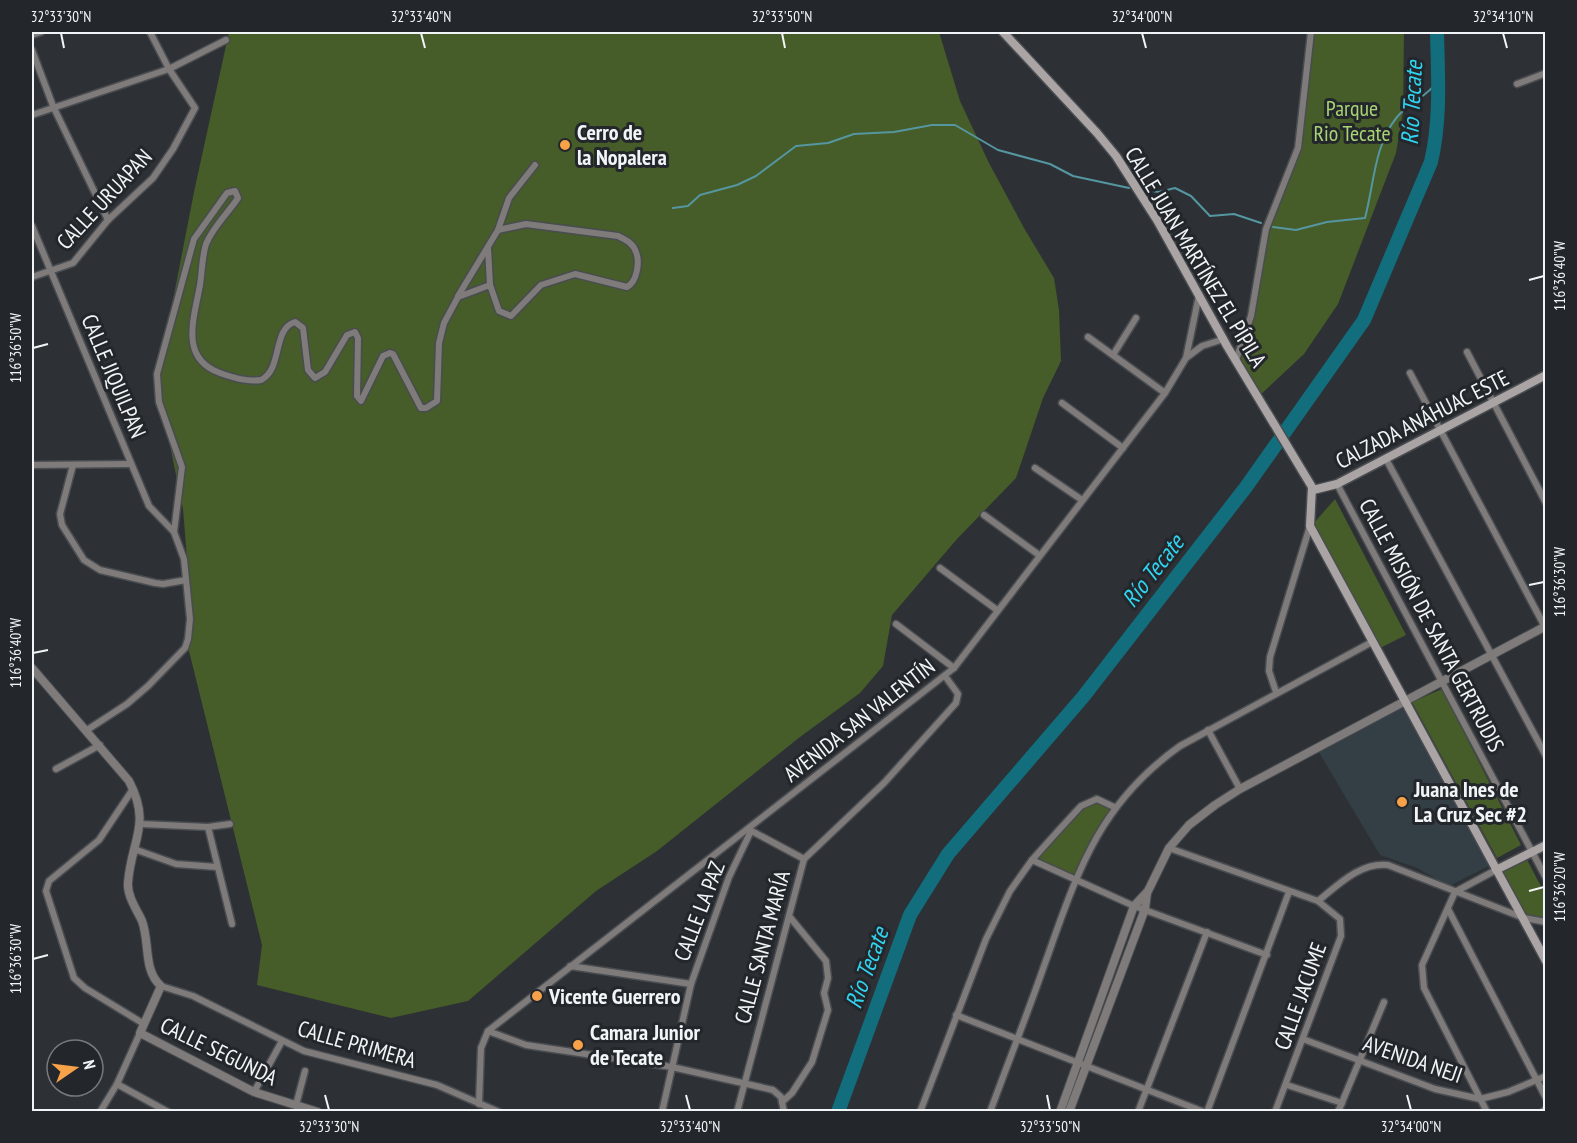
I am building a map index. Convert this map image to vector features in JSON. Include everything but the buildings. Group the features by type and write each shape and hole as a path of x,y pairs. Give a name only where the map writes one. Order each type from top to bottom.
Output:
{"main road":[{"name":"CALLE JUAN MARTÍNEZ EL PÍPILA","path":"1003,32 1116,156 1157,220 1312,490"},
{"name":"CALZADA ANÁHUAC ESTE","path":"1312,490 1337,484 1545,375"},
{"path":"1312,490 1310,526 1524,918 1545,961"},
{"path":"1496,870 1545,844"}],"street":[{"path":"32,36 41,32"},
{"name":"CALLE URUAPAN","path":"32,277 73,262 108,220 153,178 173,149 195,108 169,69 150,32"},
{"path":"1236,360 1251,316 1266,230 1298,148 1311,32"},
{"path":"32,115 53,106 169,69 226,40"},
{"path":"32,50 53,106 108,220"},
{"path":"1517,84 1545,76"},
{"path":"87,730 127,704 185,648 190,618 184,559 174,532 182,476 181,460 163,417 156,390 157,374 194,239 227,193 236,191 238,198 207,242 193,324 197,356 203,366 235,378 256,380 265,378 272,371 284,330 295,322 303,328 308,370 315,378 325,372 347,335 355,332 358,338 357,399 363,399 383,356 392,353 416,403 421,408 426,408 437,401 439,343 444,323 498,230 510,198 535,165"},
{"path":"488,248 490,285 499,311 511,316 546,282 578,274 627,287 636,277 637,253 628,241 618,236 526,224 498,230"},
{"name":"CALLE JIQUILPAN","path":"32,226 149,506 174,532"},
{"path":"458,297 490,285"},
{"name":"AVENIDA SAN VALENTÍN","path":"488,1031 749,830 954,668 1165,393 1186,358 1199,295"},
{"path":"1113,355 1136,318"},
{"path":"1088,337 1165,393"},
{"path":"1186,358 1202,346 1224,339"},
{"path":"1467,352 1545,503"},
{"path":"1060,1112 1082,1065 1145,909 1148,891 1169,848 1189,825 1240,789 1545,627 1410,373"},
{"path":"1062,403 1123,448"},
{"path":"1386,459 1545,756"},
{"path":"32,465 131,464"},
{"path":"73,465 60,514 62,525 84,560 100,570 163,584 186,580"},
{"path":"1035,468 1082,500"},
{"name":"CALLE MISIÓN DE SANTA GERTRUDIS","path":"1337,484 1545,878"},
{"path":"984,515 1039,555"},
{"path":"1276,692 1269,671 1270,657 1310,526"},
{"path":"940,568 997,610"},
{"path":"896,624 954,668"},
{"path":"990,1112 1076,881 1096,837 1114,807 1155,764 1208,730 1372,642"},
{"path":"32,668 87,730 133,789 141,824 134,849 129,892 147,935 151,972 161,986 117,1084 100,1112"},
{"name":"CALLE SANTA MARÍA","path":"737,1112 804,859 884,783 956,703 958,694 945,676"},
{"path":"1208,730 1240,789"},
{"path":"56,769 100,746"},
{"path":"133,789 99,840 49,881 46,891 74,978 84,988 144,1024"},
{"path":"920,1112 997,915 1032,860 1089,801 1105,800 1114,807"},
{"path":"141,824 207,827 230,824"},
{"path":"207,827 232,924"},
{"path":"749,830 804,859"},
{"name":"CALLE LA PAZ","path":"662,1112 691,984 729,877 749,830"},
{"path":"1169,848 1317,902 1349,876 1367,867 1382,864 1398,867 1524,918 1545,922"},
{"path":"134,849 176,864 217,867"},
{"path":"1032,860 1134,906 1267,955"},
{"path":"1486,1112 1424,988 1422,965 1455,892 1496,870"},
{"path":"1069,1112 1134,906 1148,891"},
{"path":"956,1015 1206,1112 1289,892"},
{"name":"CALLE JACUME","path":"1275,1112 1341,936 1341,919 1317,902"},
{"path":"1448,909 1545,1098"},
{"path":"782,1101 792,1093 812,1062 828,1010 824,993 828,978 826,961 789,916"},
{"path":"1138,1112 1207,932"},
{"path":"570,966 691,984"},
{"name":"CALLE PRIMERA","path":"161,986 194,996 304,1051 437,1085 499,1112"},
{"path":"1338,1112 1384,1002"},
{"path":"479,1104 481,1048 488,1031 526,1045 672,1067 776,1092 782,1101 784,1112"},
{"name":"CALLE SEGUNDA","path":"140,1033 254,1092 318,1112"},
{"name":"AVENIDA NEJI","path":"1303,1039 1435,1089 1480,1099 1508,1092 1545,1076"},
{"path":"254,1092 282,1041"},
{"path":"296,1105 306,1071"},
{"path":"117,1084 168,1112"},
{"path":"1287,1085 1342,1103"}],"shaded area":[{"name":"Juana Ines de La Cruz Sec #2","path":"1401,701 1489,866 1449,886 1417,868 1380,855 1317,749"}],"green space":[{"path":"229,32 939,32 960,101 989,163 1054,278 1059,310 1061,361 1043,398 1016,478 957,539 892,615 883,666 860,693 800,737 657,851 596,891 468,1001 391,1018 257,985 262,945 188,647 193,633 183,509 157,382 194,192"},
{"name":"Parque Rio Tecate","path":"1311,32 1404,32 1403,112 1396,153 1338,304 1304,354 1258,397 1233,355 1248,313 1262,233 1288,173 1296,147"},
{"path":"1335,499 1406,635 1380,648 1313,524"},
{"path":"1442,689 1521,845 1497,858 1412,702"},
{"path":"1096,794 1112,809 1075,880 1031,862 1073,808"},
{"path":"1525,856 1545,894 1545,919 1528,918 1500,867"}],"waterway":[{"name":"Río Tecate","path":"838,1112 910,915 948,854 1083,697 1246,487 1364,320 1431,162 1438,114 1437,32"},
{"path":"1273,227 1296,230 1327,222 1365,218 1379,153 1389,128 1401,112 1434,87 1438,81"},
{"path":"673,208 688,206 700,195 737,185 756,176 796,146 828,143 854,134 894,132 932,125 955,125 998,150 1050,164 1073,176 1129,188"},
{"path":"1145,190 1159,192 1175,188 1191,196 1210,216 1234,214 1261,223"}],"place":[{"name":"Cerro de la Nopalera","path":"565,145"},
{"name":"Juana Ines de La Cruz Sec #2","path":"1402,802"},
{"name":"Vicente Guerrero","path":"537,996"},
{"name":"Camara Junior de Tecate","path":"578,1045"}]}
